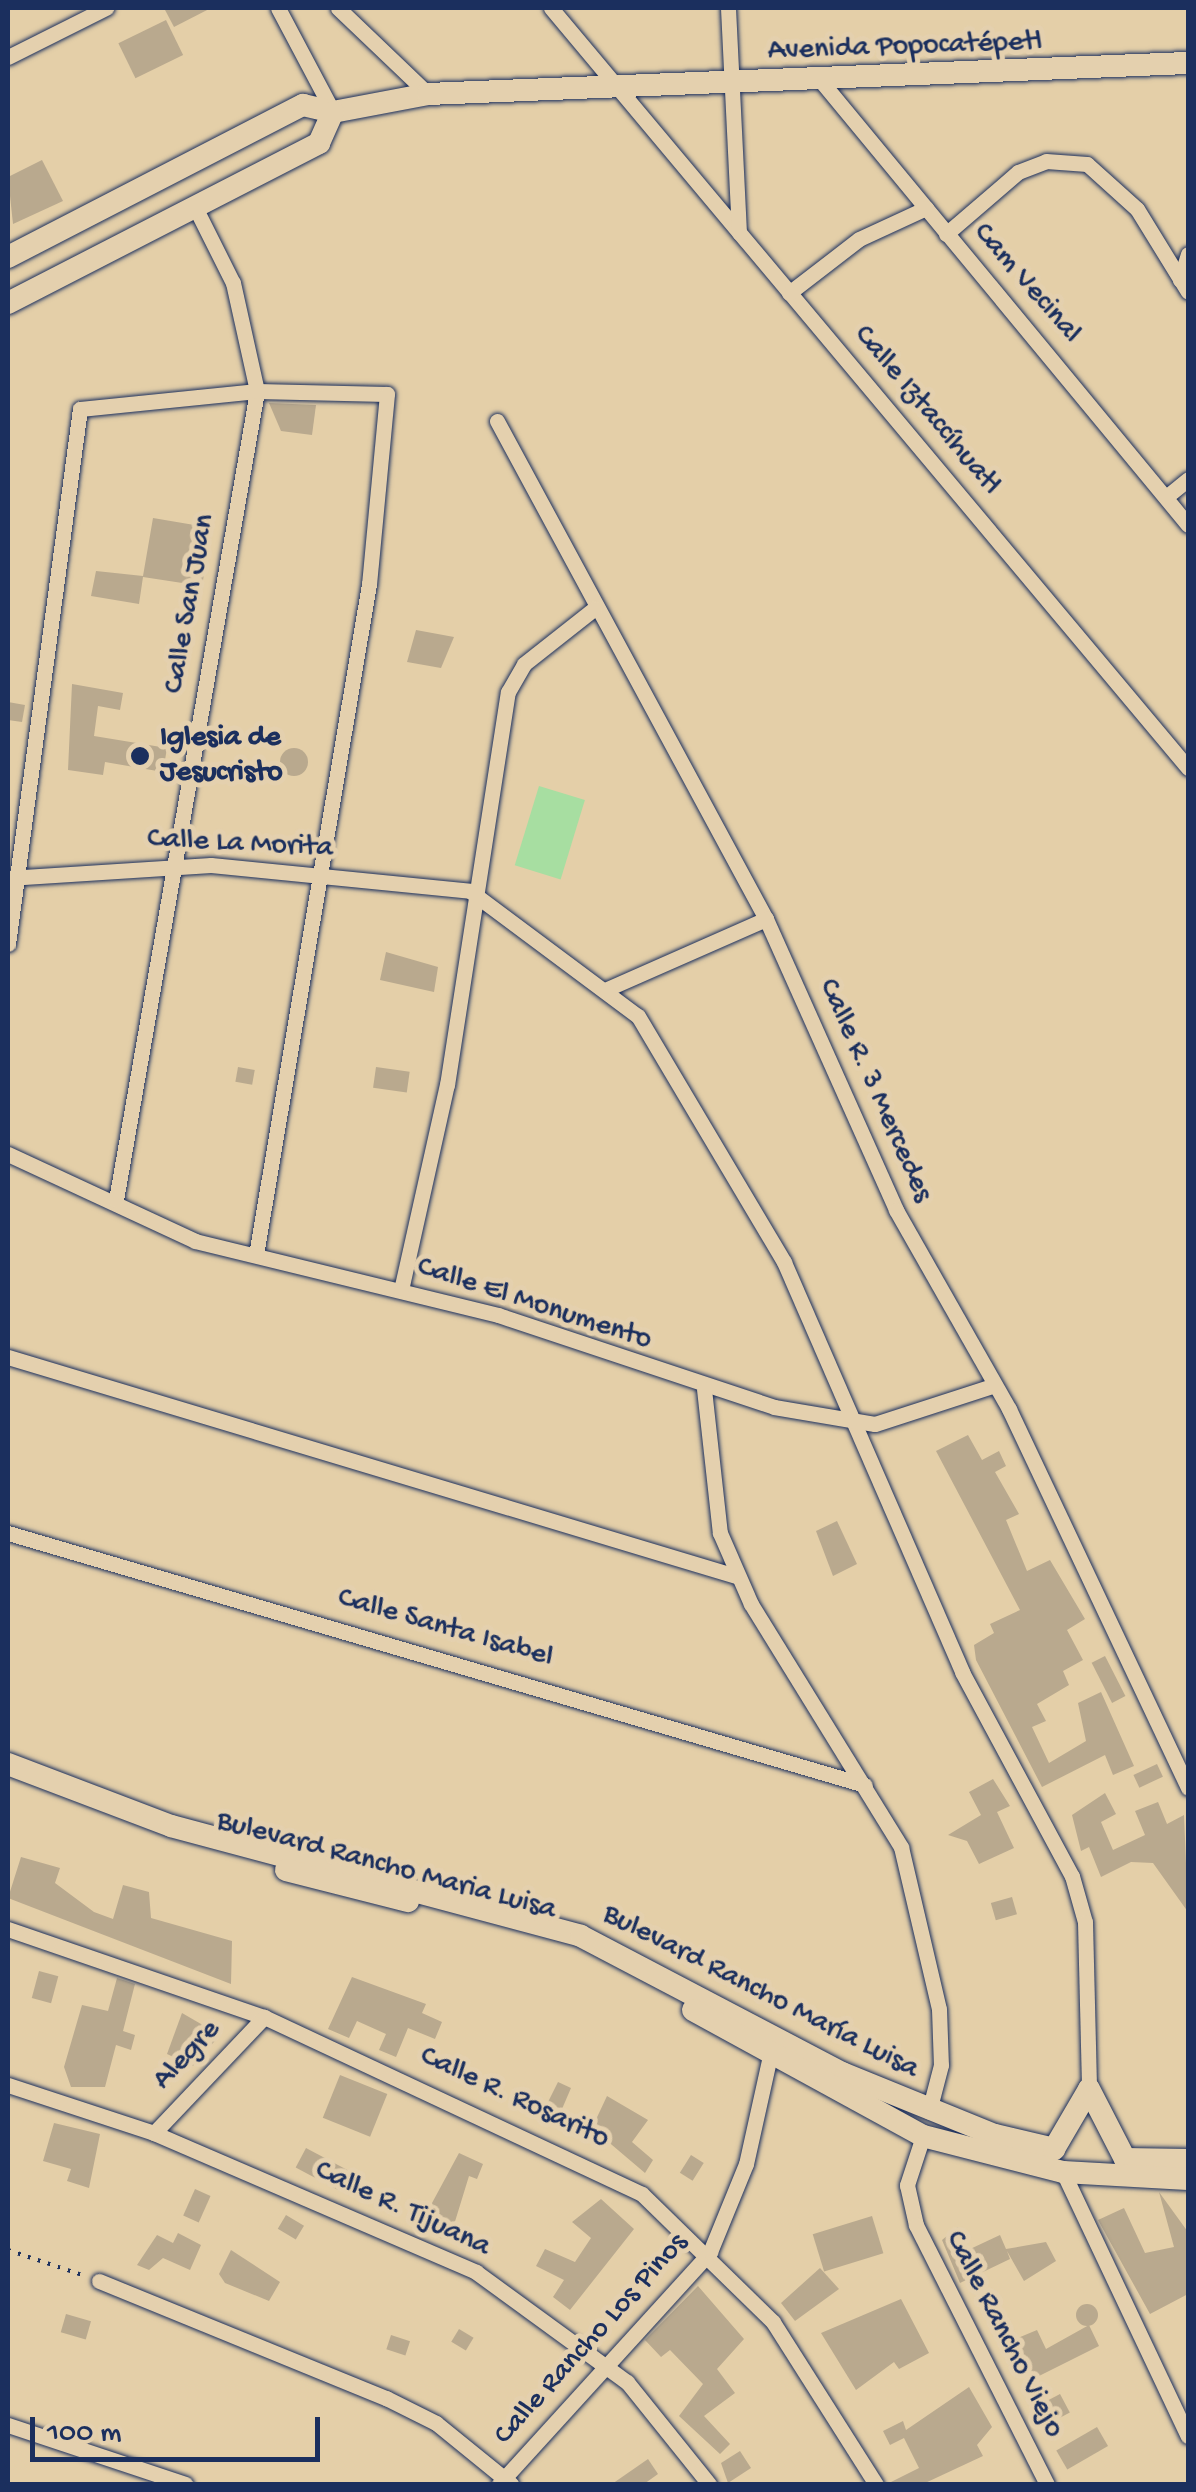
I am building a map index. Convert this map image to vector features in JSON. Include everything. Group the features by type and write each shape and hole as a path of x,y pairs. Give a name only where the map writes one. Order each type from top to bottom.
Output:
{"street":[{"path":"8,57 106,8"},
{"path":"8,303 319,143 333,112 278,8"},
{"path":"338,8 428,94"},
{"name":"Calle Iztaccíhuatl","path":"551,8 622,88 739,234 1188,768"},
{"path":"728,8 739,234"},
{"name":"Avenida Popocatépetl","path":"8,257 303,105 333,112 428,94 821,81 1188,63"},
{"name":"Cam Vecinal","path":"821,81 1188,524"},
{"path":"946,234 1018,172 1046,161 1087,164 1122,190 1184,286"},
{"name":"Calle San Juan","path":"116,1200 256,391 233,283 194,205"},
{"path":"789,294 858,239 926,208"},
{"path":"1184,286 1188,254"},
{"path":"8,944 13,878 80,409 256,391 387,394 382,500 324,878 256,1256"},
{"name":"Calle R. 3 Mercedes","path":"498,422 766,919 896,1210 995,1385 1188,1788"},
{"path":"1166,497 1188,479"},
{"path":"401,1290 447,1085 470,891 508,692 524,664 595,608"},
{"name":"Calle La Morita","path":"13,878 174,865 470,891"},
{"path":"470,891 607,989 638,1016 688,1090 784,1262 962,1672 1083,1906 1088,2090 1125,2159 1188,2160"},
{"path":"607,989 766,919"},
{"name":"Calle El Monumento","path":"8,1154 116,1200 195,1241 401,1290 704,1389 876,1424 995,1385"},
{"path":"8,1358 739,1577"},
{"path":"704,1389 708,1482 739,1577 901,1846 938,2009 929,2111"},
{"name":"Calle Santa Isabel","path":"8,1533 866,1785"},
{"name":"Bulevard Rancho María Luisa","path":"8,1764 171,1826 581,1936 929,2111 1054,2149 1088,2090"},
{"name":"Bulevard Rancho Maria Luisa","path":"8,1778 186,1846 542,1937 662,1991 770,2056 922,2136 1063,2172 1188,2179"},
{"name":"Calle R. Rosarito","path":"8,1929 264,2017 605,2170 710,2252 773,2322 876,2484"},
{"name":"Alegre","path":"154,2133 264,2017"},
{"name":"Calle Rancho Los Pinos","path":"506,2482 710,2252 746,2164 770,2056"},
{"name":"Calle R. Tijuana","path":"8,2086 154,2133 476,2272 608,2370 659,2415 709,2484"},
{"name":"Calle Rancho Viejo","path":"922,2136 908,2185 912,2210 1047,2484"},
{"path":"1063,2172 1188,2436"},
{"path":"98,2281 386,2398 506,2482"},
{"path":"8,2424 184,2484"}],"path":[{"path":"8,2250 98,2281"}],"green space":[{"path":"539,786 585,800 561,879 515,865"}],"building":[{"path":"164,8 211,8 174,27"},
{"path":"166,20 183,55 135,78 118,43"},
{"path":"42,160 63,201 13,224 8,177"},
{"path":"269,403 316,405 312,435 281,431"},
{"path":"153,518 212,528 202,586 143,577 139,604 91,596 96,571 143,576"},
{"path":"416,630 454,637 441,668 407,662"},
{"path":"72,684 123,693 120,710 98,706 94,736 167,748 163,772 105,762 103,775 68,770"},
{"path":"8,702 25,705 22,722 8,720"},
{"path":"294,748 304,752 308,762 304,772 294,776 284,772 280,762 284,752"},
{"path":"386,952 438,967 434,992 380,980"},
{"path":"238,1067 255,1070 252,1085 235,1082"},
{"path":"376,1067 410,1072 407,1093 373,1088"},
{"path":"968,1435 982,1460 999,1451 1006,1466 995,1472 1019,1514 1006,1520 1027,1571 1050,1560 1085,1619 1067,1630 1083,1660 1063,1671 1069,1685 1037,1704 1046,1721 1032,1727 1049,1763 1086,1741 1078,1703 1101,1692 1134,1766 1113,1775 1105,1755 1042,1787 976,1660 974,1645 994,1633 990,1624 1020,1610 936,1451"},
{"path":"837,1521 857,1564 833,1576 816,1531"},
{"path":"1105,1656 1125,1696 1112,1703 1092,1663"},
{"path":"1157,1764 1163,1777 1139,1788 1133,1775"},
{"path":"993,1779 1010,1806 997,1812 1014,1848 979,1864 967,1841 948,1835 981,1815 969,1792"},
{"path":"1105,1793 1116,1814 1101,1822 1113,1850 1145,1835 1135,1811 1158,1802 1167,1824 1184,1815 1188,1912 1153,1863 1131,1862 1101,1877 1089,1847 1081,1851 1072,1815"},
{"path":"21,1857 60,1868 55,1883 94,1912 113,1919 123,1885 149,1892 151,1918 232,1941 231,1984 8,1898"},
{"path":"1012,1897 1017,1914 996,1920 991,1903"},
{"path":"39,1971 58,1976 51,2003 32,1998"},
{"path":"352,1977 426,2004 422,2013 442,2022 435,2039 408,2028 396,2057 379,2050 386,2034 357,2021 349,2038 328,2029"},
{"path":"117,1978 135,1984 123,2031 135,2035 131,2050 116,2045 105,2087 71,2087 64,2067 82,2005 108,2011"},
{"path":"182,2013 220,2035 193,2066 167,2054"},
{"path":"340,2075 387,2094 370,2137 323,2118"},
{"path":"558,2082 571,2088 562,2109 547,2104"},
{"path":"607,2096 648,2120 632,2142 653,2160 645,2173 592,2128"},
{"path":"54,2123 100,2134 89,2188 67,2181 71,2169 43,2161"},
{"path":"306,2148 349,2171 339,2190 296,2167"},
{"path":"459,2153 483,2164 477,2179 469,2176 449,2241 434,2236 432,2203"},
{"path":"691,2155 704,2163 693,2181 680,2173"},
{"path":"195,2189 211,2196 199,2222 183,2215"},
{"path":"1159,2192 1188,2232 1188,2294 1150,2314 1098,2220 1124,2208 1145,2253 1174,2247"},
{"path":"601,2199 634,2229 570,2310 553,2297 564,2280 536,2266 545,2249 575,2262 591,2238 572,2222"},
{"path":"286,2215 304,2226 296,2240 278,2229"},
{"path":"872,2216 883,2253 824,2271 813,2234"},
{"path":"958,2227 968,2250 1000,2235 1006,2249 1046,2242 1056,2261 1024,2281 1007,2251 1010,2259 960,2283 942,2240"},
{"path":"178,2233 201,2245 190,2270 163,2258 149,2270 137,2265 157,2235 173,2243"},
{"path":"231,2250 280,2282 269,2301 225,2283 219,2274"},
{"path":"820,2268 839,2289 795,2321 781,2303"},
{"path":"698,2286 744,2339 717,2369 735,2393 704,2416 730,2444 720,2454 679,2416 703,2384 670,2350 661,2357 645,2340"},
{"path":"901,2299 929,2353 899,2369 894,2362 856,2390 821,2333"},
{"path":"1087,2304 1095,2307 1095,2323 1087,2326 1079,2323 1076,2315 1079,2307"},
{"path":"66,2314 91,2321 86,2339 61,2332"},
{"path":"1089,2325 1099,2346 1033,2379 1022,2356 1010,2362 1001,2345 1037,2330 1046,2349"},
{"path":"459,2329 474,2338 466,2351 451,2342"},
{"path":"391,2335 410,2341 405,2355 386,2349"},
{"path":"969,2387 992,2427 977,2445 983,2456 923,2484 887,2484 919,2468 904,2438 890,2445 883,2431 903,2421 906,2430"},
{"path":"1060,2394 1070,2413 1050,2423 1040,2405"},
{"path":"1097,2427 1108,2446 1067,2470 1056,2450"},
{"path":"740,2451 751,2468 728,2483 721,2463"},
{"path":"648,2459 658,2474 644,2484 612,2484"}],"place":[{"name":"Iglesia de Jesucristo","path":"140,756"}]}
